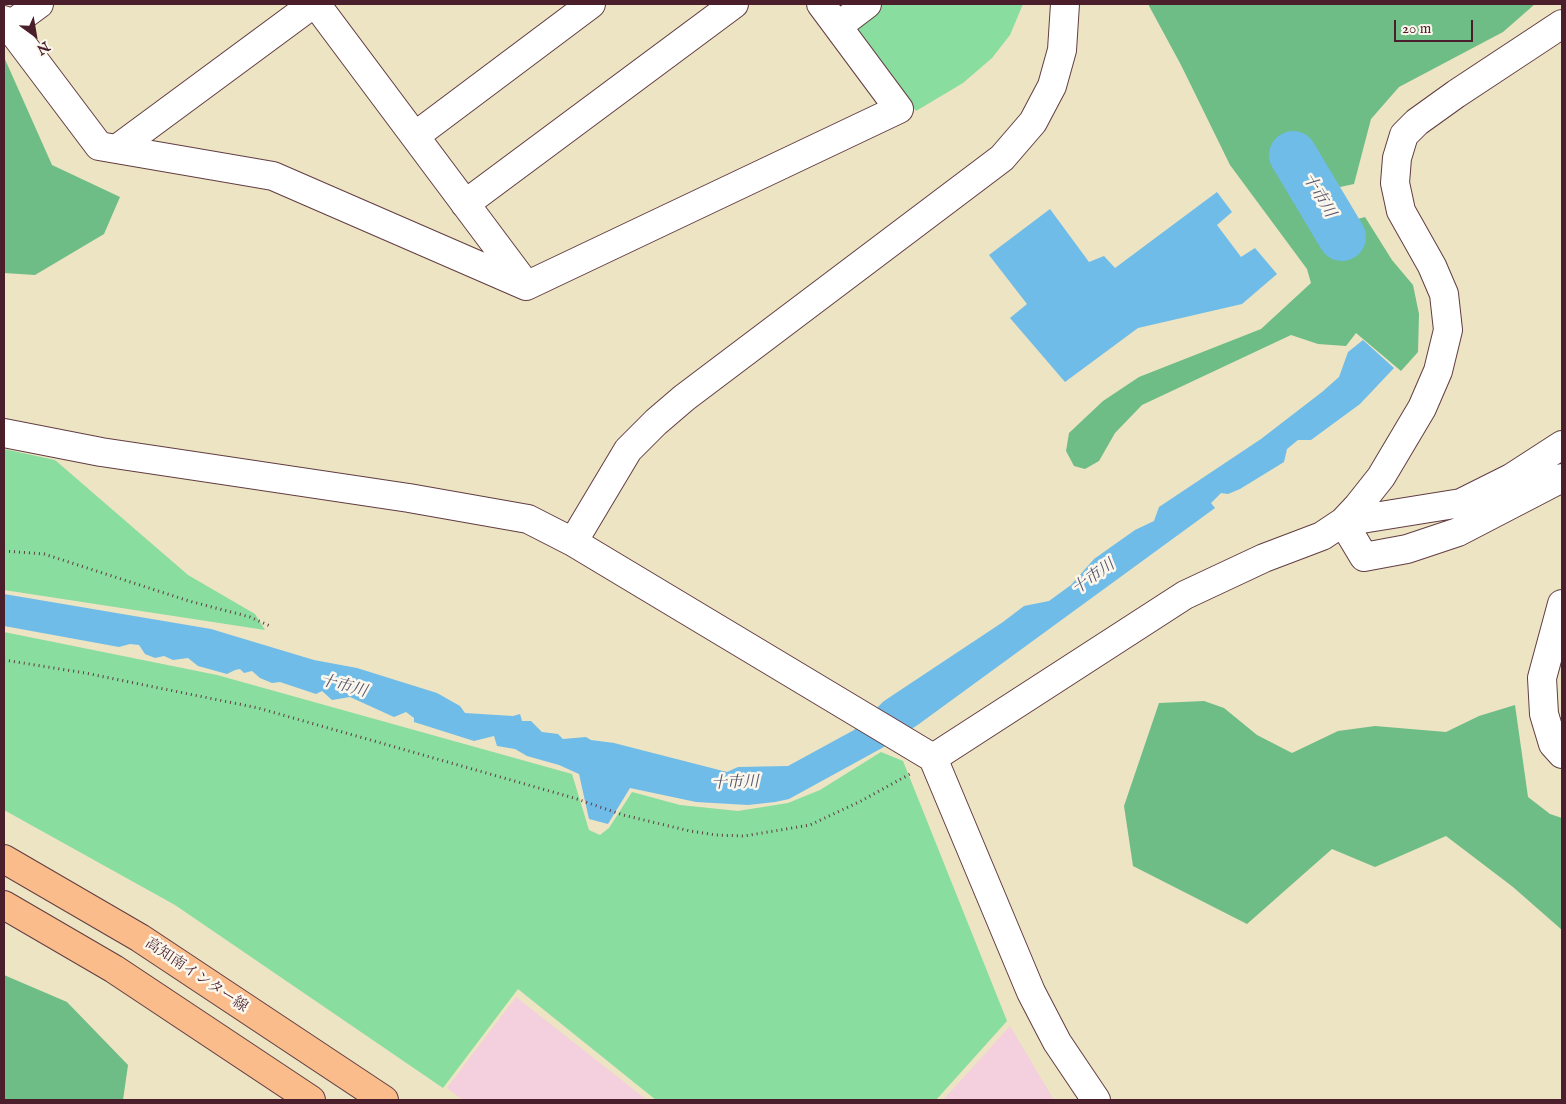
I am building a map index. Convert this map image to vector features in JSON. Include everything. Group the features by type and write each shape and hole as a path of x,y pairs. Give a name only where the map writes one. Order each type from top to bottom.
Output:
{"main road":[{"name":"高知南インター線","path":"4,859 140,938 384,1100"},
{"path":"4,905 114,969 311,1100"}],"street":[{"path":"39,4 6,23 99,146 273,176 526,286 899,109 821,4"},
{"path":"118,148 315,4 526,286"},
{"path":"415,136 591,4"},
{"path":"465,204 734,4"},
{"path":"838,26 867,4"},
{"path":"573,542 628,450 656,422 684,398 1002,158 1033,122 1052,86 1062,50 1065,4"},
{"path":"925,753 1185,595 1264,558 1322,536 1343,522 1381,477 1422,408 1438,372 1448,330 1444,294 1432,266 1401,211 1395,184 1396,158 1404,135 1417,122 1456,94 1562,24"},
{"path":"4,433 101,452 409,498 528,519 573,542 925,753 1031,992 1057,1042 1096,1100"},
{"path":"1343,522 1461,503 1511,478 1562,445"},
{"path":"1343,522 1364,557 1407,549 1458,532 1562,478"},
{"path":"1562,604 1542,678 1544,714 1553,744 1562,754"}],"path":[{"path":"4,551 44,554 189,602 250,617 270,626"},
{"path":"4,660 85,673 258,708 574,798 623,815 690,831 716,835 744,836 810,825 905,778 925,753"}],"shaded area":[{"path":"516,997 647,1100 463,1100 447,1088"},
{"path":"1010,1026 1054,1100 943,1100"}],"green space":[{"path":"883,4 1023,4 1010,35 992,58 963,83 916,111 852,26"},
{"path":"1148,4 1535,4 1503,32 1399,87 1371,119 1354,184 1321,191 1305,161 1290,160 1334,239 1354,220 1365,217 1392,260 1413,285 1419,314 1418,352 1401,371 1356,333 1346,346 1318,344 1291,335 1142,405 1115,433 1099,461 1085,469 1074,466 1066,451 1069,433 1103,401 1139,377 1261,329 1311,283 1307,269 1230,165 1181,65"},
{"path":"4,57 52,165 120,197 104,234 35,275 4,273"},
{"path":"4,449 55,460 188,575 255,614 265,630 4,590"},
{"path":"4,632 217,675 572,774 589,830 600,835 609,828 632,792 680,805 738,811 788,803 820,790 881,752 903,761 1007,1021 936,1100 656,1100 518,989 443,1088 175,905 4,810"},
{"path":"1204,701 1224,708 1257,735 1292,753 1338,731 1375,726 1446,732 1479,716 1515,705 1528,797 1550,814 1562,818 1562,930 1513,887 1446,836 1375,867 1332,849 1247,924 1133,866 1124,806 1159,703"},
{"path":"4,975 67,1002 128,1065 123,1100 4,1100"}],"water":[{"path":"1217,192 1232,212 1217,225 1241,257 1255,248 1277,274 1242,304 1138,328 1065,382 1010,318 1027,304 989,255 1050,209 1089,262 1104,256 1115,268"},
{"path":"1363,340 1394,368 1360,404 1311,440 1298,440 1287,449 1284,462 1240,489 1228,494 1221,493 1211,503 1215,508 919,724 882,748 789,799 775,802 748,805 696,802 630,788 608,824 589,819 579,774 559,765 527,756 515,749 497,746 494,736 474,741 414,722 414,718 406,712 394,717 350,697 332,700 322,691 316,694 280,682 272,683 260,678 252,671 244,673 240,669 227,674 198,666 188,658 173,660 164,656 155,658 145,654 139,645 130,644 119,647 4,626 4,594 211,629 314,660 357,668 437,693 460,706 465,713 513,716 520,714 522,721 531,721 542,732 558,734 563,739 586,737 591,740 614,743 727,772 738,767 788,766 854,730 884,701 1024,606 1049,601 1071,585 1094,559 1135,530 1154,521 1159,507 1261,439 1322,392 1339,377 1348,352"}],"waterway":[{"name":"十市川","path":"1293,155 1342,237"}]}
